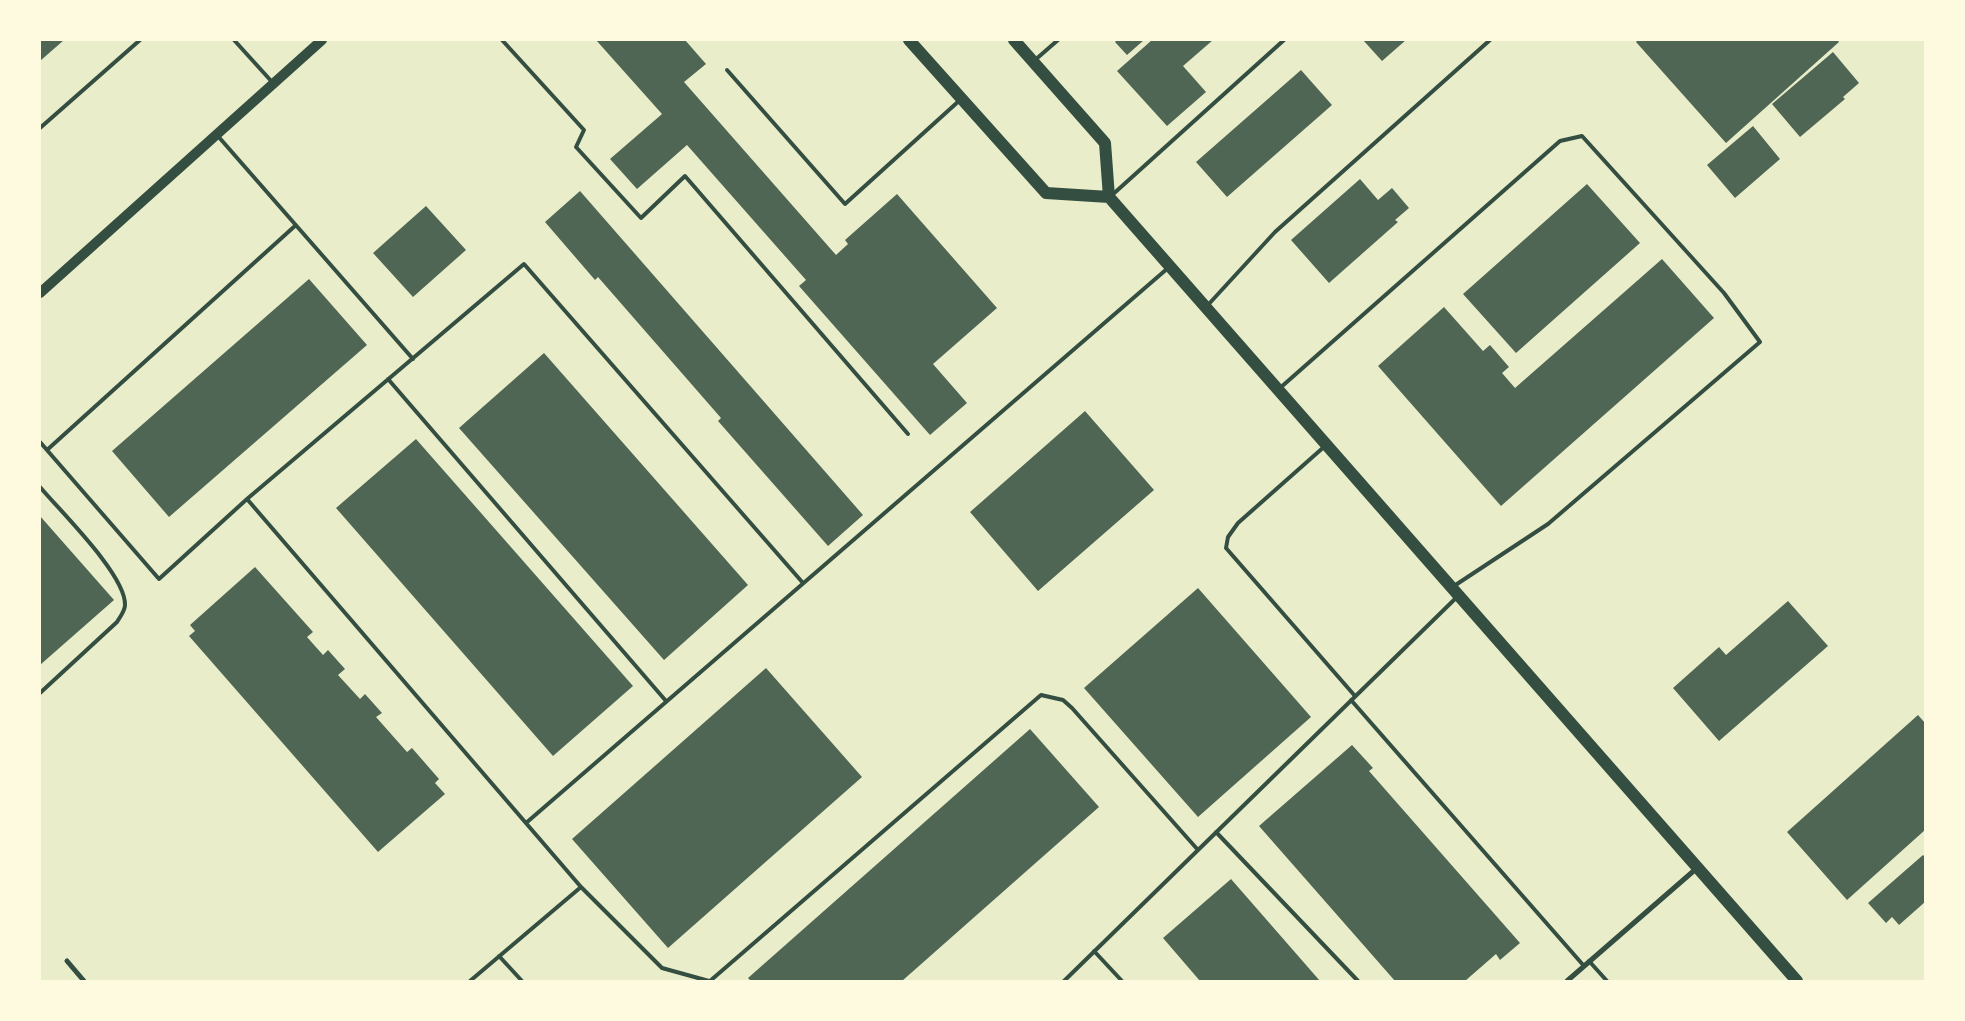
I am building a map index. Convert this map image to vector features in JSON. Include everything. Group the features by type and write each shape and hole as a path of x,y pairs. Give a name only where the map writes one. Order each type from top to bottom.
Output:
{"main road":[{"path":"40,293 322,40"},
{"path":"909,40 1046,193 1110,197"},
{"path":"1014,40 1105,143 1110,197 1797,981"}],"street":[{"path":"1567,981 1698,867"},
{"path":"67,961 84,981"}],"lane":[{"path":"40,128 140,40"},
{"path":"234,40 274,84"},
{"path":"502,40 584,130 576,146 641,218 685,176 908,434"},
{"path":"1034,62 1058,40"},
{"path":"1110,197 1284,40"},
{"path":"1206,307 1275,232 1490,40"},
{"path":"727,70 845,204 962,99"},
{"path":"216,134 413,359"},
{"path":"1064,981 1351,700 1455,591 1548,524 1760,342 1724,293 1582,136 1560,141 1278,390"},
{"path":"47,450 296,226"},
{"path":"40,442 159,579 247,499 524,264 803,583"},
{"path":"526,823 1170,266"},
{"path":"388,379 666,701"},
{"path":"1326,444 1238,522 1228,537 1226,548 1355,696"},
{"path":"40,487 119,582 125,604 117,622 40,693"},
{"path":"247,499 581,887 662,968 709,981 1041,695 1063,700 1072,708 1198,850"},
{"path":"1351,700 1584,966"},
{"path":"1216,832 1358,981"},
{"path":"470,981 581,887"},
{"path":"1094,951 1122,981"},
{"path":"499,956 522,981"},
{"path":"1589,961 1607,981"}],"building":[{"path":"40,40 64,40 40,61"},
{"path":"596,40 685,40 706,64 684,82 836,255 848,244 845,240 897,194 997,308 933,364 967,403 930,435 799,286 806,280 687,145 637,189 610,159 662,114"},
{"path":"1117,40 1144,40 1127,55 1115,42"},
{"path":"1152,40 1213,40 1183,66 1206,92 1167,126 1117,71"},
{"path":"1363,40 1406,40 1382,61"},
{"path":"1638,40 1837,40 1839,42 1726,143 1636,42"},
{"path":"1833,52 1859,83 1843,97 1845,99 1800,137 1772,104"},
{"path":"1301,70 1332,105 1227,197 1196,162"},
{"path":"1753,126 1780,159 1735,198 1707,165"},
{"path":"1360,179 1378,200 1392,188 1409,208 1395,220 1398,222 1329,283 1291,240"},
{"path":"1587,184 1640,243 1516,353 1463,294"},
{"path":"580,191 863,515 828,546 718,421 721,418 598,277 595,280 545,222"},
{"path":"426,206 466,250 413,297 373,253"},
{"path":"1662,259 1714,318 1501,506 1378,366 1444,307 1483,351 1490,345 1509,367 1502,373 1515,388"},
{"path":"309,279 367,345 169,517 112,451"},
{"path":"544,353 748,585 664,660 459,428"},
{"path":"1085,411 1154,490 1038,591 970,512"},
{"path":"416,439 633,686 553,756 336,508"},
{"path":"40,516 114,600 40,665"},
{"path":"255,567 313,632 307,637 323,655 328,650 345,669 338,675 360,699 365,694 382,713 376,717 407,752 412,748 439,779 435,783 445,794 378,852 189,636 195,631 190,625"},
{"path":"1198,588 1311,717 1198,817 1084,688"},
{"path":"1788,601 1828,646 1719,741 1673,688 1719,647 1726,655"},
{"path":"766,668 862,777 668,948 572,839"},
{"path":"1918,715 1925,723 1925,830 1847,900 1787,832"},
{"path":"1030,729 1099,807 902,981 751,981 748,978"},
{"path":"1352,745 1373,768 1369,771 1520,943 1500,960 1496,954 1465,981 1395,981 1259,826"},
{"path":"1923,855 1925,857 1925,902 1899,925 1892,917 1886,923 1868,903"},
{"path":"1231,879 1320,981 1200,981 1163,938"}]}
